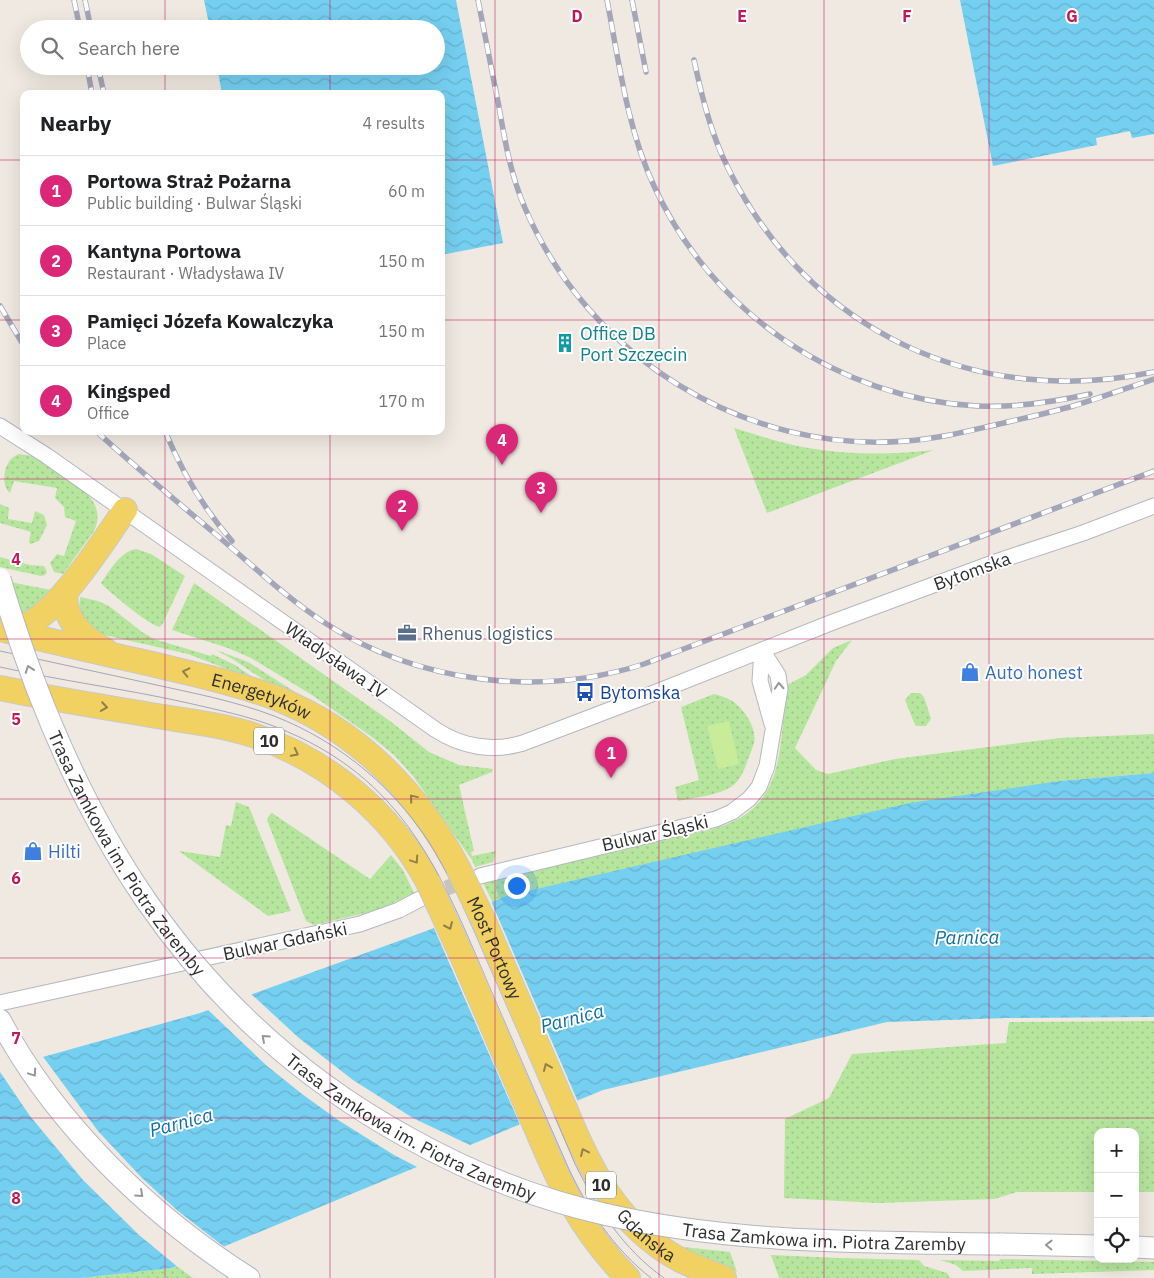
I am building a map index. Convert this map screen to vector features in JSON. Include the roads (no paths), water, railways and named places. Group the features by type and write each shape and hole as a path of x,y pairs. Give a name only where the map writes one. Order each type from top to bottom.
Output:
{"main road":[{"path":"4,630 20,629 37,620 66,591 125,510"},
{"name":"Trasa Zamkowa im. Piotra Zaremby","path":"0,579 24,656 54,731 90,808 127,874 184,951 238,1012 305,1072 361,1111 476,1173 544,1198 616,1217 669,1226 737,1234 880,1242 1094,1246"},
{"path":"66,591 67,611 73,624 81,633 105,650 130,659"},
{"name":"Energetyków","path":"4,630 218,680 263,694 307,713 336,730 373,757 408,792 441,836 458,868"},
{"name":"10","path":"0,688 216,726 253,735 288,749 321,767 364,800 385,821 416,861 424,891"},
{"name":"Most Portowy","path":"458,868 482,917 566,1111"},
{"name":"Most Portowy","path":"424,891 463,958 562,1186 577,1215 596,1243 628,1278"},
{"path":"0,1020 35,1076 57,1106 97,1152 178,1228 249,1278"},
{"name":"Gdańska","path":"566,1111 581,1147 599,1181 611,1200 630,1223 676,1258 724,1278"},
{"path":"1139,1247 1154,1248"}],"street":[{"name":"Władysława IV","path":"0,426 48,456 450,738 468,744 491,748 518,745 707,672"},
{"name":"Bytomska","path":"707,672 998,561 1083,533 1154,506"},
{"name":"Bulwar Śląski","path":"480,876 721,818 751,797 764,776 769,759 777,709 779,682 772,663 762,650"},
{"name":"Bulwar Gdański","path":"0,1004 352,926 387,915 424,891"}],"water":[{"path":"204,0 456,0 503,243 445,254 445,90 221,90 219,75 445,75 445,20 208,20"},
{"path":"960,0 1154,0 1154,134 1132,138 1130,131 1096,138 1097,145 993,166"},
{"name":"Parnica","path":"1154,773 1154,1017 1008,1018 887,1022 603,1090 172,1268 81,1278 0,1278 0,1069 200,1013 429,930 506,896 910,803 1060,781"}],"tunnel":[{"path":"425,897 471,878"}],"tram line":[{"path":"0,651 198,694 274,716 299,727 345,754 386,789 420,830 435,852 453,885 575,1164 592,1196 612,1227 624,1241 649,1267 664,1278"},
{"path":"0,667 165,698 265,723 320,748 356,772 387,801 412,832 434,867 453,905 568,1167 584,1198 603,1228 625,1254 651,1278"}],"railway":[{"path":"74,0 78,20"},
{"path":"85,0 89,20"},
{"path":"478,0 509,159 525,208 553,261 588,309 631,350 678,385 731,412 787,431 846,441 906,441 953,434 1055,411 1154,379"},
{"path":"607,0 630,118 654,186 679,232 710,273 745,310 786,341 830,367 877,387 927,400 978,406 1006,406 1048,402 1090,394"},
{"path":"632,0 646,72"},
{"path":"694,60 700,88 722,155 762,225 804,274 852,314 905,345 963,367 1024,379 1088,381 1154,372"},
{"path":"89,75 91,90"},
{"path":"100,75 103,90"},
{"path":"0,306 20,339"},
{"path":"100,435 268,579 325,623 361,643 399,659 439,671 480,679 521,682 563,680 604,674 644,664 1154,471"},
{"path":"167,435 194,489 232,541"}],"place":[{"name":"Office DB Port Szczecin","path":"565,343"},
{"name":"Kingsped","path":"502,465"},
{"name":"Pamięci Józefa Kowalczyka","path":"541,513"},
{"name":"Kantyna Portowa","path":"402,531"},
{"name":"Rhenus logistics","path":"407,633"},
{"name":"Auto honest","path":"970,672"},
{"name":"Bytomska","path":"585,692"},
{"name":"Portowa Straż Pożarna","path":"611,778"},
{"name":"Hilti","path":"33,851"}]}
